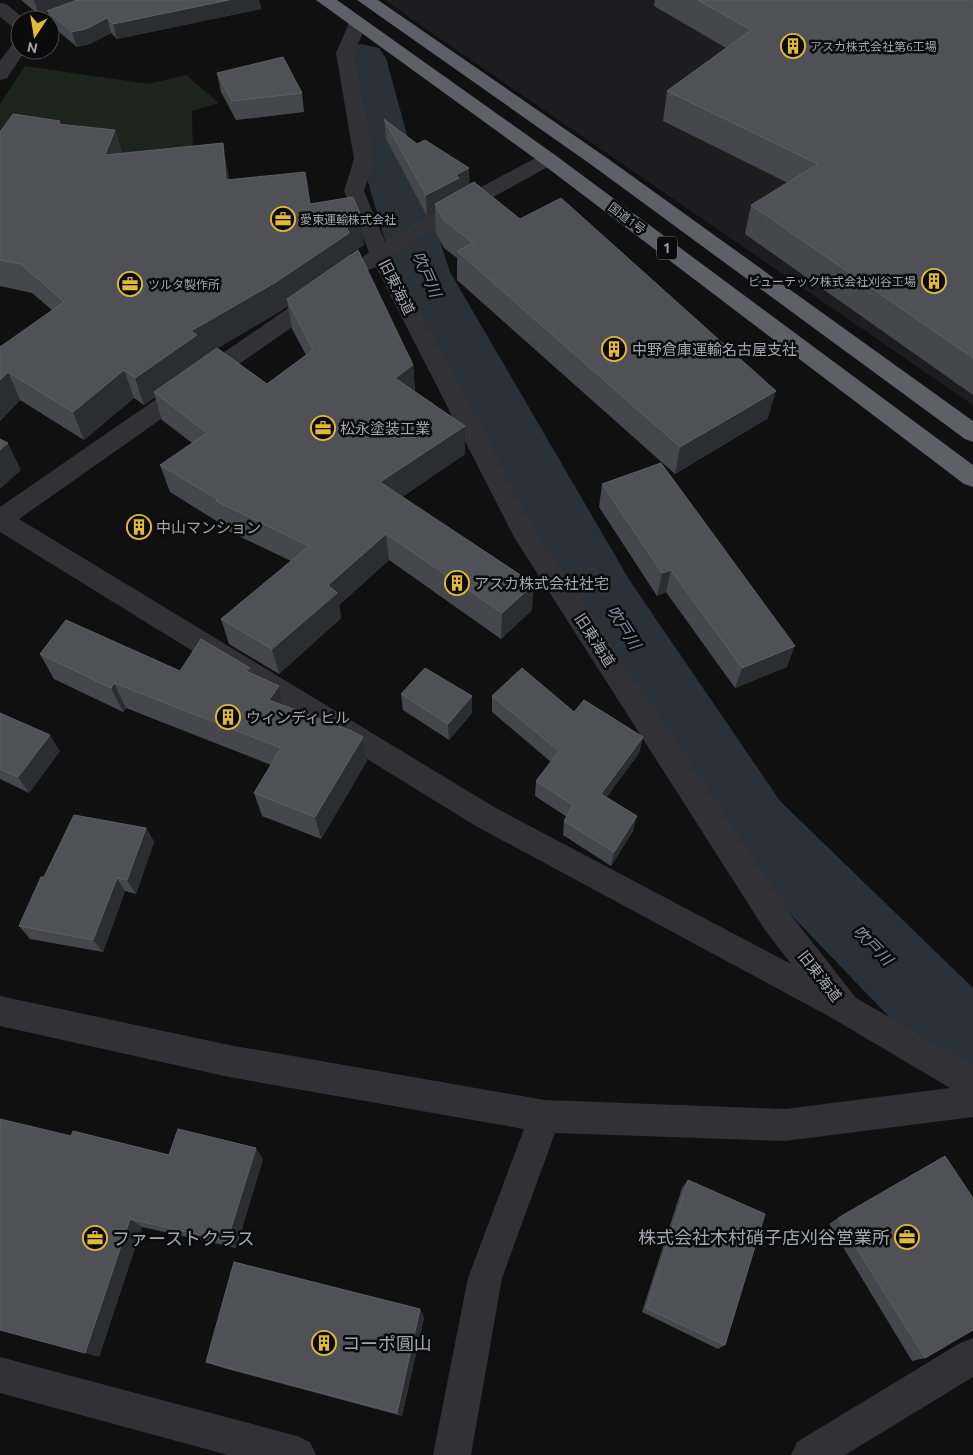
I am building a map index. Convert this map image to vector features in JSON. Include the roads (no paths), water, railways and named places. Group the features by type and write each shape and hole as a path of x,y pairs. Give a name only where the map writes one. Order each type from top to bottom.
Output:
{"highway":[{"name":"国道1号","path":"324,0 548,159 973,478"},
{"name":"国道1号","path":"366,0 600,162 973,433"}],"street":[{"path":"60,15 99,0"},
{"path":"0,8 10,16"},
{"name":"旧東海道","path":"358,23 345,53 364,159 354,191 389,248 523,530 776,920 845,1009 973,1083"},
{"path":"0,74 10,60"},
{"path":"548,159 421,228 389,248 0,520 484,816 845,1009"},
{"path":"0,1011 229,1060 545,1116 785,1125 973,1101"},
{"path":"452,1455 485,1278 545,1116"},
{"path":"810,1455 973,1356"},
{"path":"0,1375 297,1455"}],"waterway":[{"name":"吹戸川","path":"362,58 390,168 422,272 606,600 754,825 969,1041"}],"place":[{"name":"アスカ株式会社第6工場","path":"793,46"},
{"name":"愛東運輸株式会社","path":"283,219"},
{"name":"ビューテック株式会社刈谷工場","path":"934,281"},
{"name":"ツルタ製作所","path":"130,284"},
{"name":"中野倉庫運輸名古屋支社","path":"614,349"},
{"name":"松永塗装工業","path":"323,428"},
{"name":"中山マンション","path":"139,527"},
{"name":"アスカ株式会社社宅","path":"457,583"},
{"name":"ウィンディヒル","path":"228,717"},
{"name":"株式会社木村硝子店刈谷営業所","path":"907,1237"},
{"name":"ファーストクラス","path":"95,1238"},
{"name":"コーポ圓山","path":"324,1343"}]}
